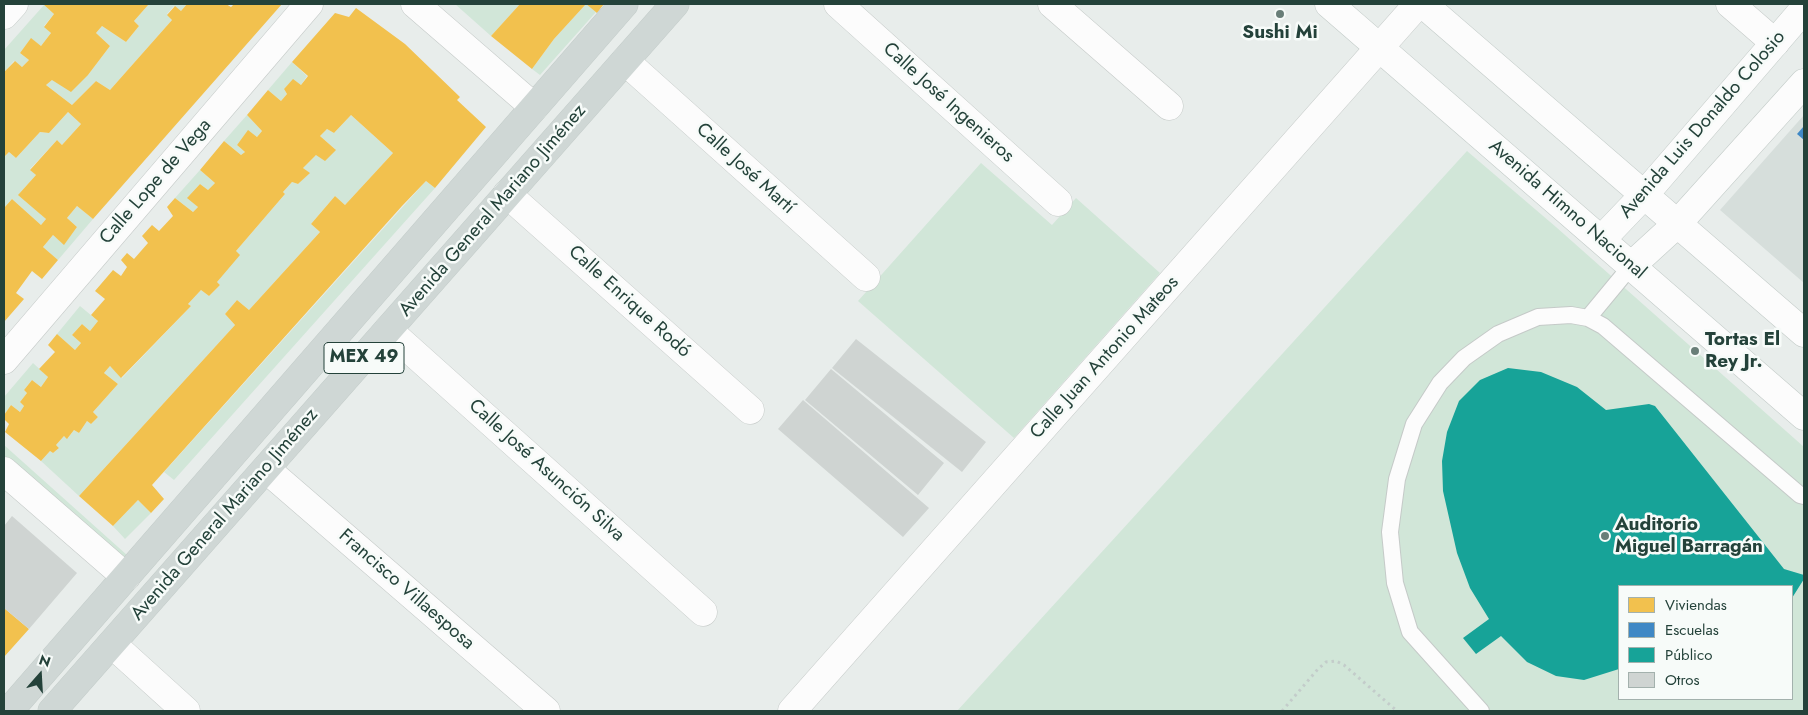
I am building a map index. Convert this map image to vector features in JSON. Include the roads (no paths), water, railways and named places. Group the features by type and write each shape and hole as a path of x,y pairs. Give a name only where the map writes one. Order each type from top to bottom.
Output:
{"main road":[{"name":"Avenida General Mariano Jiménez","path":"9,711 624,4"},
{"name":"Avenida General Mariano Jiménez","path":"52,711 675,4"}],"street":[{"path":"4,15 14,4"},
{"name":"Calle Lope de Vega","path":"4,360 308,4"},
{"path":"415,4 534,108"},
{"name":"Calle José Ingenieros","path":"838,4 1058,202"},
{"path":"1052,4 1169,106"},
{"name":"Avenida Himno Nacional","path":"1330,4 1804,416"},
{"name":"Calle Juan Antonio Mateos","path":"792,711 1418,4"},
{"path":"1424,4 1804,333"},
{"path":"1730,4 1775,43"},
{"name":"Avenida Luis Donaldo Colosio","path":"1601,240 1644,195 1804,9"},
{"name":"Calle José Martí","path":"624,61 866,277"},
{"path":"1631,266 1678,223 1804,83"},
{"name":"Calle Enrique Rodó","path":"507,194 750,410"},
{"name":"Calle José Asunción Silva","path":"388,330 703,612"},
{"name":"Francisco Villaesposa","path":"266,469 546,711"},
{"path":"4,471 126,577"},
{"path":"112,644 186,711"}],"lane":[{"path":"1588,318 1617,280 1631,266"},
{"path":"1482,711 1410,632 1395,583 1390,532 1397,479 1414,424 1440,383 1464,358 1498,334 1538,317 1571,315 1588,318 1603,326 1800,495 1804,496"}],"place":[{"name":"Sushi Mi","path":"1280,14"},
{"name":"Tortas El Rey Jr.","path":"1695,351"},
{"name":"Auditorio Miguel Barragán","path":"1605,536"}]}
